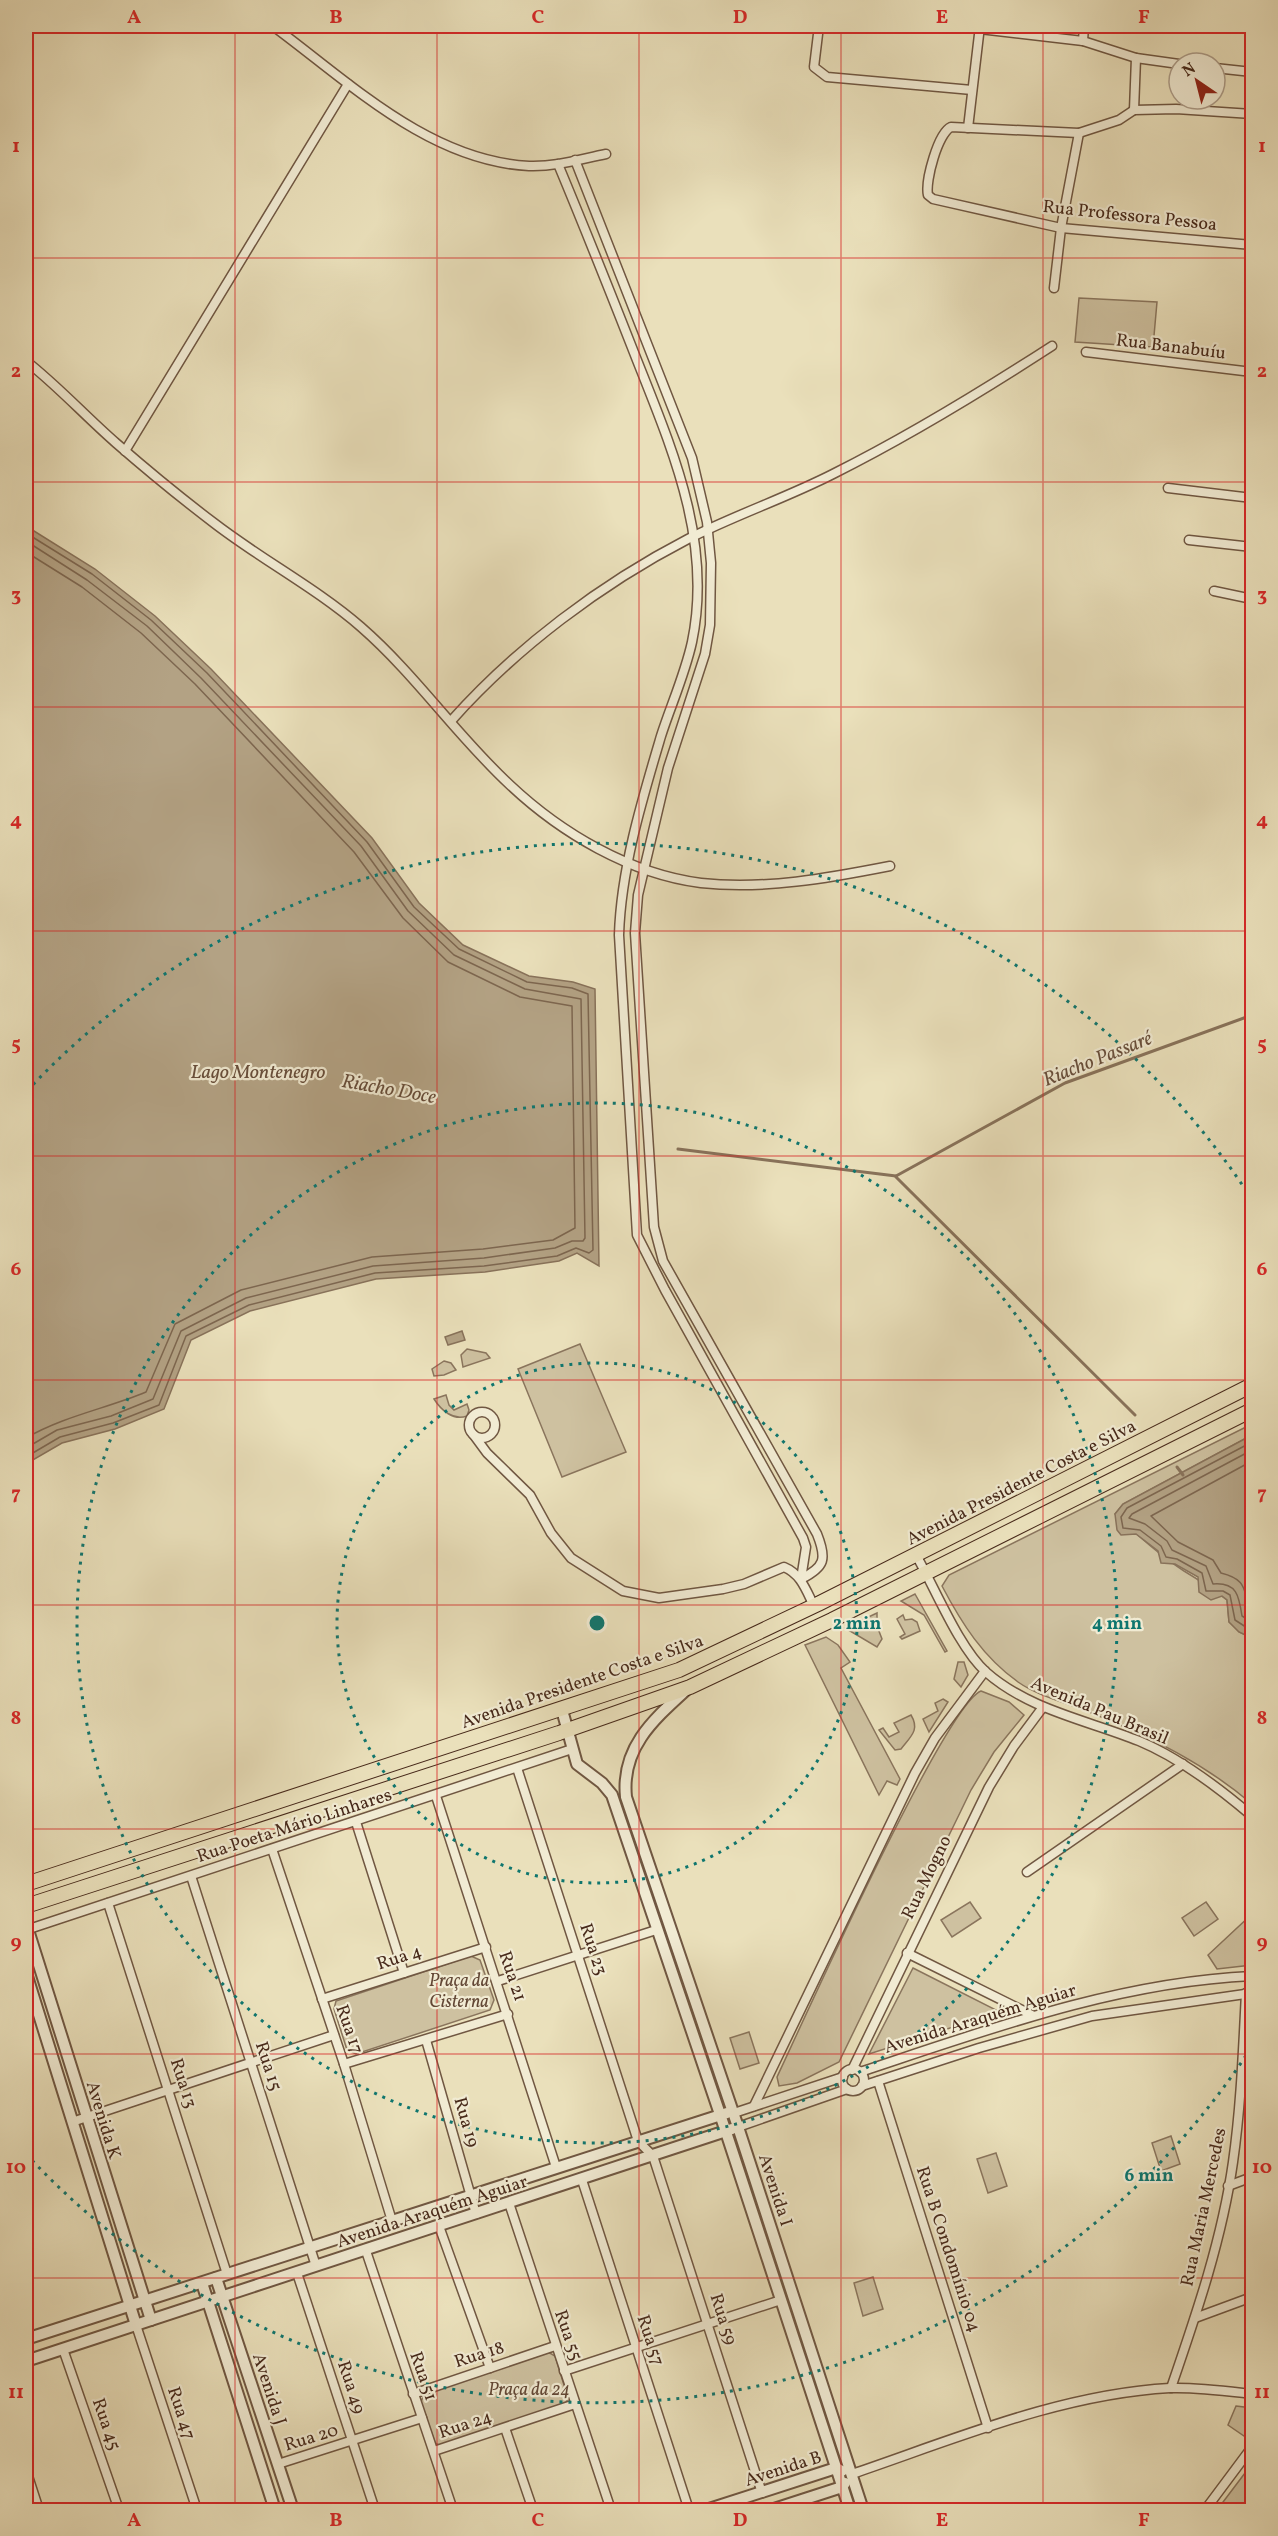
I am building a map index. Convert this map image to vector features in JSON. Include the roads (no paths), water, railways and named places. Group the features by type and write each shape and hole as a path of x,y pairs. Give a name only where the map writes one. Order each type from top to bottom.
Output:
{"main road":[{"name":"Avenida Presidente Costa e Silva","path":"26,1884 679,1670 814,1606 1252,1385"},
{"path":"26,1906 569,1730 690,1687 926,1573 1252,1410"},
{"path":"314,1789 320,1810"}],"street":[{"path":"273,26 348,84 398,117 463,152 529,166 558,164 606,154"},
{"path":"819,26 814,67 827,77 972,90"},
{"path":"954,26 980,27 1083,41 1136,58 1167,62"},
{"path":"1083,41 1084,26"},
{"path":"980,27 968,128 1079,133 1119,120 1134,110 1176,109 1252,114"},
{"path":"1134,110 1136,58"},
{"path":"1227,69 1252,72"},
{"path":"125,451 348,84"},
{"name":"Rua Professora Pessoa","path":"968,128 951,127 943,133 927,187 928,195 933,199 1061,228 1252,245"},
{"path":"1054,288 1061,228 1079,133"},
{"path":"575,160 692,458 703,497 708,530 711,596 705,654 668,768 638,896 635,933 654,1227 663,1261 817,1534 824,1557 816,1572 801,1579"},
{"path":"558,164 675,458 694,536 697,608 692,640 685,672 662,736 620,905 619,935 637,1235 802,1538 806,1547 801,1579"},
{"path":"451,721 469,700 541,636 621,579 694,536 872,454 983,391 1052,346"},
{"name":"Rua Banabuíu","path":"1086,352 1252,372"},
{"path":"26,361 125,451 213,523 352,619 385,648 510,785 543,814 578,837 644,868 701,883 766,884 828,878 890,866"},
{"path":"1168,488 1252,498"},
{"path":"1189,540 1252,547"},
{"path":"1214,591 1252,599"},
{"path":"473,1434 494,1460 530,1495 551,1533 571,1558 624,1591 659,1598 723,1589 744,1584 784,1567 793,1570 801,1579 814,1606"},
{"name":"Avenida Pau Brasil","path":"916,1555 970,1652 986,1671 1043,1707 1140,1742 1183,1764 1252,1816"},
{"path":"754,2106 915,1773 935,1738 986,1671"},
{"name":"Avenida I","path":"690,1687 651,1723 633,1748 628,1760 626,1797 734,2113 863,2511"},
{"name":"Rua Mogno","path":"856,2071 907,1953 989,1787 1014,1746 1043,1707"},
{"name":"Avenida I","path":"561,1710 569,1730 577,1764 602,1782 612,1795 726,2132 850,2511"},
{"name":"Rua Poeta Mário Linhares","path":"27,1930 572,1749"},
{"path":"1027,1872 1183,1764"},
{"name":"Rua 23","path":"517,1768 580,1956 638,2141"},
{"name":"Rua 21","path":"436,1796 498,1981 556,2167"},
{"path":"356,1822 404,1973"},
{"name":"Rua 17","path":"272,1849 344,2064 392,2221"},
{"name":"Rua 15","path":"190,1876 316,2266"},
{"path":"641,1885 655,1881"},
{"name":"Rua 13","path":"108,1903 170,2090 221,2276"},
{"name":"Avenida K","path":"27,1930 151,2320"},
{"path":"498,1981 656,1930"},
{"name":"Rua 4","path":"322,2000 486,1947"},
{"path":"907,1953 1032,2015"},
{"name":"Avenida K","path":"26,1973 136,2325"},
{"name":"Avenida Araquém Aguiar","path":"856,2071 1032,2015 1180,1984 1252,1976"},
{"name":"Avenida Araquém Aguiar","path":"862,2086 979,2048 1092,2016 1249,1993"},
{"name":"Rua Maria Mercedes","path":"1171,2388 1195,2318 1218,2237 1241,2097 1249,1993"},
{"path":"344,2064 508,2014"},
{"path":"72,2122 334,2035"},
{"name":"Rua 19","path":"426,2040 476,2214"},
{"path":"856,2071 863,2078 862,2086 856,2090 847,2090 843,2084 843,2077 856,2071"},
{"name":"Avenida Araquém Aguiar","path":"26,2339 720,2114 734,2113 843,2077"},
{"name":"Rua B Condomínio 04","path":"878,2081 988,2428"},
{"name":"Avenida Araquém Aguiar","path":"26,2361 582,2180 847,2090"},
{"path":"638,2141 653,2156"},
{"name":"Rua 59","path":"653,2156 762,2493"},
{"path":"1228,2186 1252,2177"},
{"name":"Rua 57","path":"582,2180 689,2511"},
{"name":"Rua 55","path":"509,2203 611,2511"},
{"path":"440,2226 490,2368"},
{"name":"Rua 51","path":"366,2251 453,2511"},
{"name":"Rua 49","path":"297,2273 375,2511"},
{"name":"Avenida J","path":"221,2276 223,2297 293,2511"},
{"name":"Avenida J","path":"202,2283 210,2300 275,2511"},
{"path":"1195,2318 1252,2297"},
{"path":"564,2371 781,2300"},
{"name":"Rua 47","path":"136,2325 197,2511"},
{"name":"Rua 18","path":"412,2394 555,2346"},
{"name":"Rua 45","path":"63,2349 119,2511"},
{"path":"842,2487 852,2474 988,2428 1068,2404 1171,2388 1252,2394"},
{"name":"Rua 24","path":"434,2451 575,2404"},
{"name":"Rua 20","path":"278,2464 422,2418"},
{"path":"505,2428 533,2511"},
{"path":"1205,2511 1252,2446"},
{"name":"Avenida B","path":"706,2511 836,2468 852,2474"},
{"path":"26,2470 39,2511"},
{"name":"Avenida B","path":"771,2511 842,2487"}],"water":[{"name":"Lago Montenegro","path":"26,526 95,569 155,616 211,669 372,838 419,903 463,945 529,976 573,982 595,989 599,1266 577,1253 559,1261 485,1272 376,1279 250,1311 191,1340 164,1409 115,1429 62,1443 26,1464"},
{"path":"462,1331 465,1340 448,1345 445,1337"},
{"path":"1252,1435 1252,1638 1239,1632 1229,1622 1227,1600 1222,1596 1211,1600 1199,1592 1198,1577 1175,1564 1161,1563 1158,1551 1136,1534 1121,1535 1117,1530 1115,1514 1123,1504"}],"waterway":[{"name":"Riacho Passaré","path":"896,1176 1065,1083 1252,1015"},
{"name":"Riacho Doce","path":"678,1149 896,1176"},
{"path":"896,1177 1135,1415"},
{"path":"1177,1467 1183,1475"}],"park label":[{"name":"Praça da Cisterna","path":"459,1990"},
{"name":"Praça da 24","path":"529,2389"}]}
